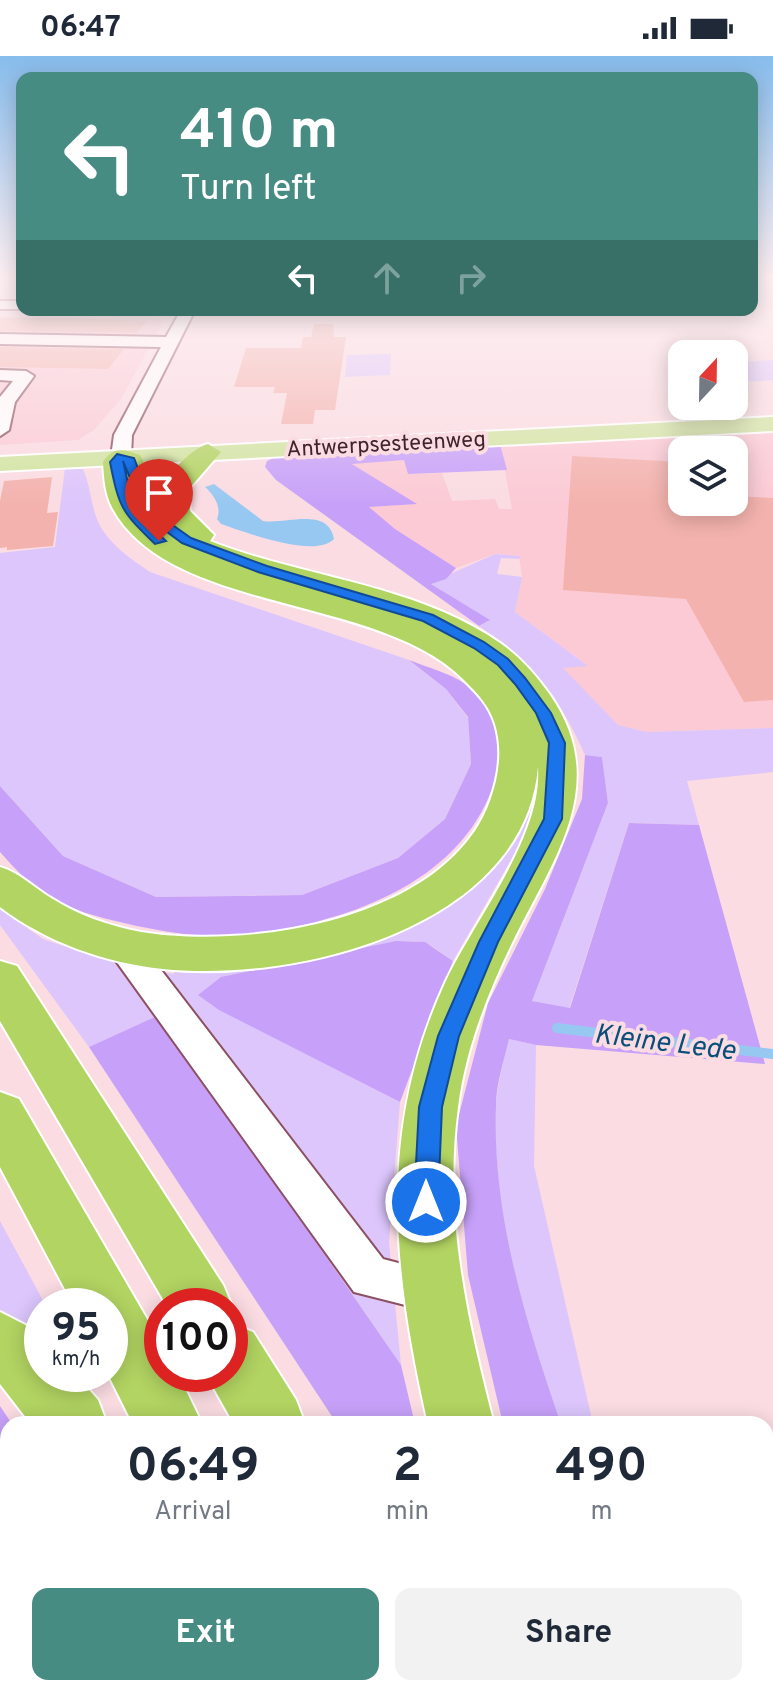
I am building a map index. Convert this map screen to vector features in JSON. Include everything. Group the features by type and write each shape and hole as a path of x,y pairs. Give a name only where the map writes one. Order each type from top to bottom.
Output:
{"highway":[{"path":"0,882 22,903 63,926 123,945 164,952 219,953 285,947 361,928 427,898 480,856 508,813 520,765 517,729 499,694 455,654 420,635 199,563 159,541 129,512 123,500 116,462 122,452 131,461 142,495 163,524 187,541 217,554 402,609 479,645 503,662 520,681 544,713 557,743 553,819 477,969 449,1036 430,1107 425,1177 433,1291 437,1330 459,1416"},
{"path":"208,452 178,482 173,501 176,514 217,554"},
{"path":"0,979 190,1288"},
{"path":"0,1115 97,1288"},
{"path":"0,1343 18,1356 67,1416"},
{"path":"128,1346 165,1416"},
{"path":"248,1385 267,1416"}],"main road":[{"name":"Antwerpsesteenweg","path":"0,454 208,452 773,415"},
{"name":"Antwerpsesteenweg","path":"0,464 122,452 503,433 773,424"}],"street":[{"path":"122,452 123,435 165,353"},
{"path":"0,375 26,376 6,401 0,430"},
{"path":"123,945 370,1277 433,1291"}],"shaded area":[{"path":"0,353 147,353 121,399 94,430 78,440 0,445"},
{"path":"391,354 390,375 345,377 347,355"},
{"path":"773,360 773,380 748,382 748,361"},
{"path":"773,432 773,728 647,732 618,725 562,668 587,665 515,612 522,577 519,556 495,554 456,568 395,529 368,507 415,504 351,463 404,460 409,474 442,473 452,501 495,499 499,509 512,509 500,444 668,437 668,516 748,516 748,436 682,436"},
{"path":"500,444 507,470 408,474 404,460 352,464 417,504 369,507 395,529 456,568 446,579 431,584 490,620 479,626 276,480 265,467 267,461 280,455"},
{"path":"65,468 83,469 96,517 104,532 122,551 150,572 409,660 446,689 468,718 471,764 445,819 398,858 302,895 156,897 63,856 0,786 0,553 55,547"},
{"path":"495,554 519,556 520,559 501,558 497,574 522,577 515,612 588,666 563,668 618,725 647,732 773,728 773,772 687,781 699,825 629,823 569,1009 532,1001 608,803 602,757 585,755 554,697 542,682 529,667 479,626 489,621 430,583"},
{"path":"409,660 452,677 475,693 494,726 499,751 496,776 481,813 458,844 430,870 396,892 321,921 282,929 229,936 184,934 124,923 67,906 36,887 0,852 0,786 63,856 156,897 302,895 398,858 445,819 471,764 468,717 446,689"},
{"path":"545,745 539,798 522,841 453,961 421,942 374,946 316,963 210,1004 400,1102 389,1242 401,1365 159,1015 89,1047 0,925 0,909 43,939 106,960 173,974 180,967 398,928"},
{"path":"585,755 602,757 608,803 532,1001 570,1008 629,823 699,825 765,1064 536,1045 509,1039 496,1098 500,1187 514,1268 558,1416 501,1416 468,1275 456,1126 488,1003 545,889 582,799"},
{"path":"396,941 425,942 453,961 400,1102 219,1010 198,995 221,977"},
{"path":"159,1015 401,1365 413,1416 332,1416 89,1047"},
{"path":"509,1039 536,1045 534,1166 591,1416 558,1416 524,1307 499,1187 496,1146 501,1072"},
{"path":"0,1221 36,1288 24,1288 24,1340 0,1317"}],"water":[{"path":"214,484 263,521 315,520 330,529 334,539 325,544 296,545 262,538 221,524 217,519 216,502 205,487"}],"building":[{"path":"0,353 121,353 108,369 0,367"},
{"path":"245,353 344,353 335,410 315,410 313,424 281,424 287,393 273,393 275,387 234,387"},
{"path":"572,456 668,461 668,516 748,516 748,497 773,498 773,700 744,702 686,599 563,590"},
{"path":"52,477 47,513 58,512 53,546 0,548 0,501 4,481"}],"waterway":[{"name":"Kleine Lede","path":"557,1028 773,1054"}],"route":[{"path":"159,541 129,512 123,500 116,462 121,457 131,461 142,495 163,524 187,541 262,569 389,604 428,618 479,645 503,662 520,681 544,713 557,743 558,775 553,819 488,942 449,1036 430,1107 426,1202"}]}
